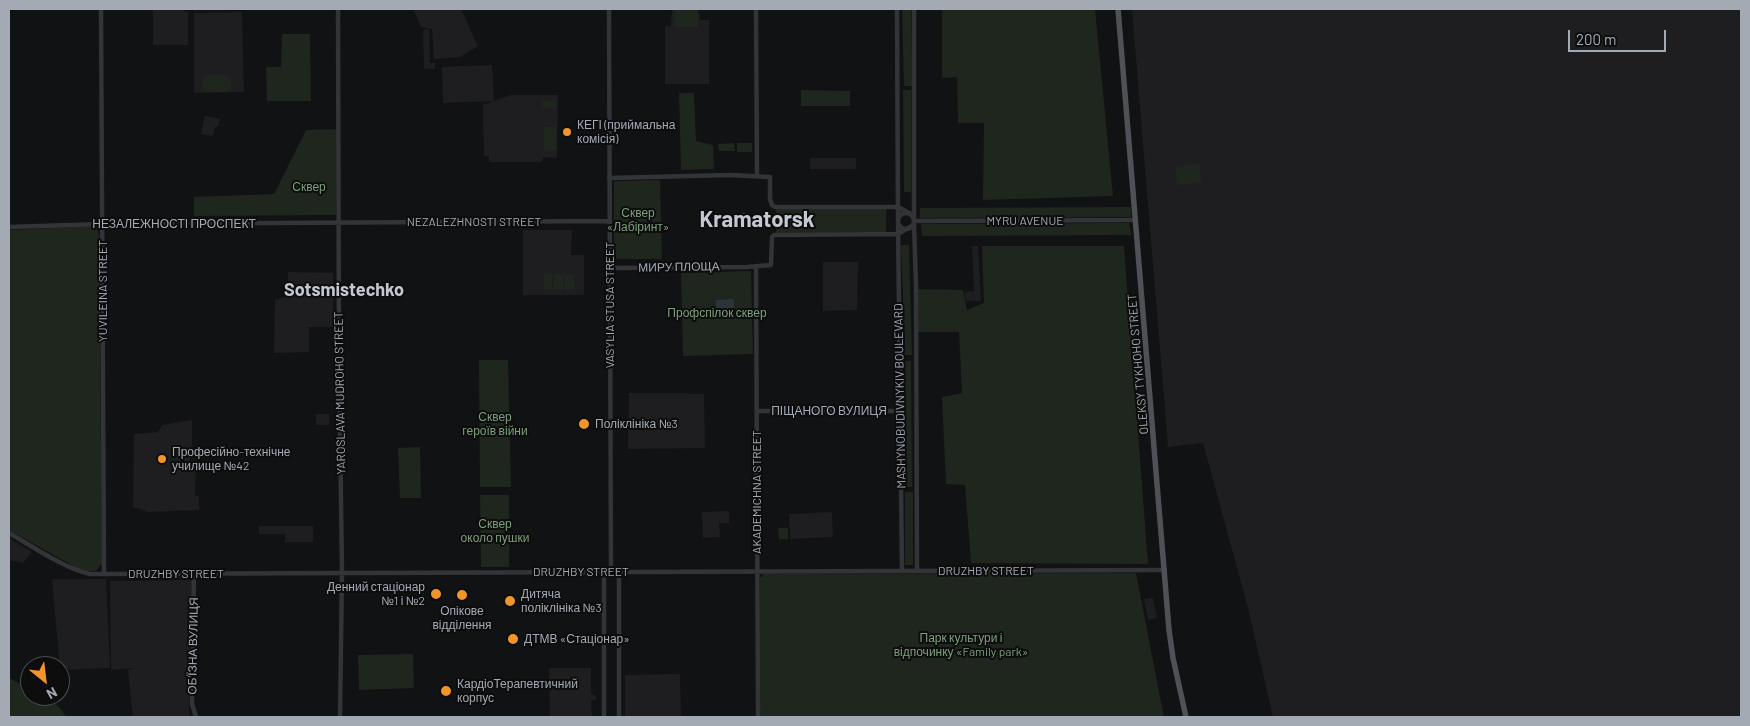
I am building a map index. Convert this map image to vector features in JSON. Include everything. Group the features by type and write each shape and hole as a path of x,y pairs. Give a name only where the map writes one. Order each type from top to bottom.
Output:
{"main road":[{"name":"OLEKSY TYKHOHO STREET","path":"1118,9 1164,570 1171,642 1186,717"}],"street":[{"name":"YUVILEINA STREET","path":"101,9 104,574"},
{"name":"YAROSLAVA MUDROHO STREET","path":"338,9 342,572 340,717"},
{"name":"VASYLIA STUSA STREET","path":"609,9 611,572"},
{"path":"609,178 757,176 756,9"},
{"name":"MASHYNOBUDIVNYKIV BOULEVARD","path":"897,9 902,571"},
{"name":"MASHYNOBUDIVNYKIV BOULEVARD","path":"914,9 913,221 916,287 917,571"},
{"name":"MYRU AVENUE","path":"757,176 770,177 770,199 775,207 898,207 913,221"},
{"path":"903,213 913,221 903,228 898,220 903,213"},
{"name":"MYRU AVENUE","path":"756,267 772,265 772,237 774,235 898,234 913,221 1136,220"},
{"name":"NEZALEZHNOSTI STREET","path":"339,222 610,221"},
{"name":"НЕЗАЛЕЖНОСТІ ПРОСПЕКТ","path":"9,228 102,224 339,222"},
{"name":"МИРУ ПЛОЩА","path":"610,268 756,267"},
{"name":"AKADEMICHNA STREET","path":"756,267 758,717"},
{"name":"ПІЩАНОГО ВУЛИЦЯ","path":"757,411 901,411"},
{"name":"DRUZHBY STREET","path":"9,532 81,572 104,574 1164,570"},
{"path":"604,572 604,717"},
{"path":"618,717 619,572"},
{"name":"ОБ’ЇЗНА ВУЛИЦЯ","path":"194,574 192,704 196,717"}],"shaded area":[{"path":"153,9 183,9 184,12 188,12 188,45 153,45"},
{"path":"413,9 461,9 478,46 460,57 434,59 432,29 421,27"},
{"path":"642,9 699,9 700,20 709,20 709,84 665,84 665,26 671,26 672,10"},
{"path":"1132,9 1741,9 1741,717 1273,717 1248,608 1203,443 1168,447"},
{"path":"242,12 244,92 194,93 194,13"},
{"path":"429,29 430,63 435,63 435,69 424,69 423,30"},
{"path":"492,65 494,101 443,103 442,67"},
{"path":"511,95 558,95 557,158 543,157 542,162 489,162 489,156 484,156 483,105"},
{"path":"205,116 220,119 218,127 215,127 213,136 201,134"},
{"path":"810,158 856,158 856,169 810,169"},
{"path":"744,212 748,221 743,229 739,228 737,220 740,214"},
{"path":"523,230 572,230 571,255 584,255 584,295 523,295"},
{"path":"972,246 978,246 981,301 966,301 965,292 974,291"},
{"path":"823,262 858,262 857,310 823,311"},
{"path":"288,272 333,273 333,327 309,327 309,352 274,353 275,300 288,296"},
{"path":"734,299 734,317 716,317 716,300"},
{"path":"629,393 704,394 705,448 628,449"},
{"path":"316,414 329,414 329,425 316,425"},
{"name":"Професійно-технічне училище №42","path":"192,420 190,466 196,466 195,496 199,496 199,510 147,512 133,508 134,434 158,432 162,425"},
{"path":"729,511 729,523 719,523 720,537 703,538 702,512"},
{"path":"832,512 833,537 790,539 789,514"},
{"path":"259,526 313,526 313,542 285,542 285,534 259,534"},
{"path":"9,538 32,552 23,563 9,560"},
{"path":"52,579 106,579 110,668 70,670 70,656 59,656"},
{"path":"194,580 189,717 133,717 128,670 136,668 111,670 110,581"},
{"path":"1153,598 1157,618 1148,620 1144,599"},
{"path":"549,668 591,668 591,694 596,696 596,700 591,701 592,717 550,717"},
{"path":"680,674 681,717 625,717 625,675"}],"green space":[{"path":"675,9 698,9 698,27 675,27"},
{"path":"902,9 911,9 912,86 904,86"},
{"path":"942,9 1095,9 1113,196 983,200 984,123 958,123 957,77 942,78"},
{"path":"282,34 310,34 311,101 267,101 266,67 281,67"},
{"path":"217,74 231,79 231,88 226,92 205,92 202,87 203,79"},
{"path":"801,90 850,91 850,106 801,106"},
{"path":"903,90 911,90 911,192 904,192"},
{"path":"679,93 694,93 696,141 713,145 714,169 681,170"},
{"path":"543,100 556,101 556,108 543,108"},
{"path":"544,127 556,127 556,150 544,150"},
{"name":"Сквер","path":"337,129 336,215 194,216 194,197 274,194 306,130"},
{"path":"734,143 735,151 719,151 718,144"},
{"path":"737,143 752,143 752,152 737,152"},
{"path":"1200,164 1201,183 1177,185 1175,166"},
{"name":"Сквер «Лабіринт»","path":"660,180 662,259 614,259 614,181"},
{"path":"1131,207 1131,217 920,218 920,208"},
{"path":"886,208 886,232 776,233 776,209"},
{"path":"1129,223 1131,235 922,236 921,224"},
{"path":"96,226 99,235 102,563 96,571 85,571 9,530 9,230"},
{"path":"901,245 909,245 912,355 905,355"},
{"path":"982,246 1124,246 1148,564 971,563 965,485 946,484 942,397 962,393 959,332 917,332 917,289 963,290 967,310 984,303"},
{"name":"Профспілок сквер","path":"751,271 753,354 683,356 681,273"},
{"path":"544,274 552,274 552,289 544,289"},
{"path":"554,274 564,274 563,290 553,289"},
{"path":"565,275 574,275 574,289 565,290"},
{"name":"Сквер героїв війни","path":"479,360 508,360 511,487 480,487"},
{"path":"905,361 911,361 912,487 907,487"},
{"path":"420,447 421,498 400,498 398,448"},
{"path":"905,492 913,492 913,565 905,565"},
{"name":"Сквер около пушки","path":"480,495 509,495 509,567 481,567"},
{"path":"778,528 788,528 788,539 779,539"},
{"name":"Парк культури і відпочинку «Family park»","path":"1136,573 1164,717 759,717 760,578 764,574"},
{"path":"413,654 414,688 359,690 358,655"},
{"path":"9,678 20,684 20,706 58,706 67,717 9,717"}],"place":[{"name":"КЕГІ (приймальна комісія)","path":"567,132"},
{"name":"Поліклініка №3","path":"584,424"},
{"name":"Професійно-технічне училище №42","path":"162,459"},
{"name":"Денний стаціонар №1 і №2","path":"436,594"},
{"name":"Опікове відділення","path":"462,595"},
{"name":"Дитяча поліклініка №3","path":"510,601"},
{"name":"ДТМВ «Стаціонар»","path":"513,639"},
{"name":"КардіоТерапевтичний корпус","path":"446,691"}],"district":[{"name":"Kramatorsk","path":"757,220"},
{"name":"Sotsmistechko","path":"344,290"}]}
